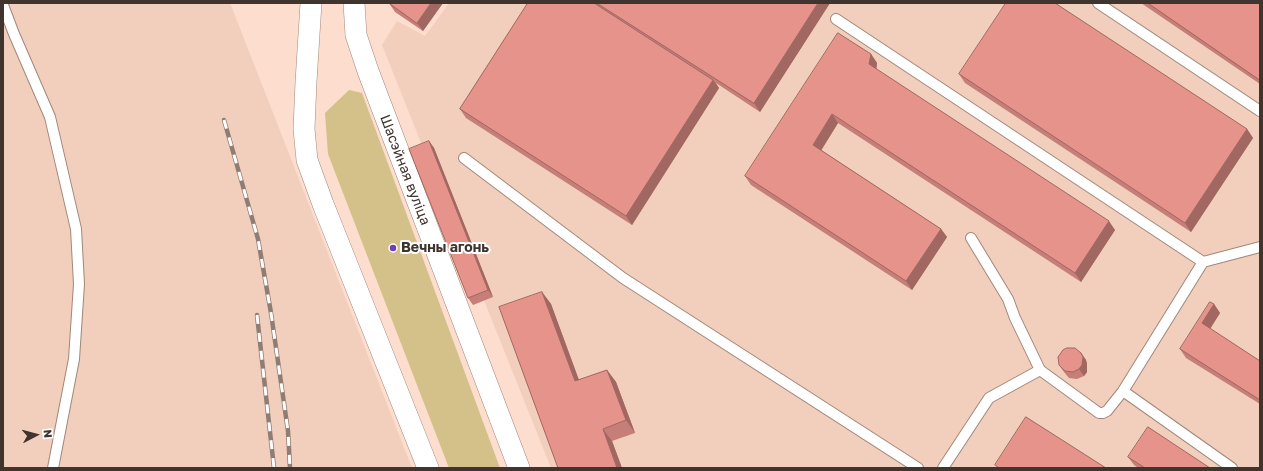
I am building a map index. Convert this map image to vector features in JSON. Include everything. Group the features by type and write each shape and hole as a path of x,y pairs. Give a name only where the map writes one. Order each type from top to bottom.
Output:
{"street":[{"path":"311,3 304,129 307,160 428,468"},
{"name":"Шасэйная вуліца","path":"354,3 356,35 368,71 519,468"}],"lane":[{"path":"1098,3 1260,111"},
{"path":"3,5 50,117 76,229 80,284 74,359 53,468"},
{"path":"836,19 1202,262"},
{"path":"464,158 623,278 918,468"},
{"path":"971,238 1008,299 1015,318 1040,370 1099,413 1107,411 1123,391 1202,262 1260,247"},
{"path":"943,468 989,398 1040,370"},
{"path":"1123,391 1232,468"}],"shaded area":[{"path":"3,3 230,3 412,468 3,468"},
{"path":"449,3 1260,3 1260,468 551,468 382,45 397,21 425,36"},
{"path":"349,90 362,93 500,468 449,468 328,154 325,113"}],"building":[{"path":"389,3 431,3 417,23"},
{"path":"528,3 594,3 713,80 626,216 460,109"},
{"path":"597,3 818,3 754,103"},
{"path":"1006,3 1055,3 1247,129 1185,223 959,74"},
{"path":"1148,3 1260,3 1260,80"},
{"path":"838,33 871,54 869,64 1109,221 1075,273 832,114 813,145 941,229 906,281 745,176"},
{"path":"429,141 488,290 468,298 409,149"},
{"path":"542,292 575,381 607,370 626,420 603,429 617,468 558,468 499,307"},
{"path":"1210,302 1214,304 1202,323 1260,361 1260,400 1180,349"},
{"path":"1067,348 1075,348 1083,357 1082,365 1079,369 1073,372 1065,371 1059,365 1058,357 1063,350"},
{"path":"1026,417 1106,468 999,468 995,465"},
{"path":"1148,427 1210,468 1145,468 1128,457"}],"railway":[{"path":"224,120 258,239 271,313 288,431 290,468"},
{"path":"257,315 274,468"}],"place":[{"name":"Вечны агонь","path":"393,248"}]}
